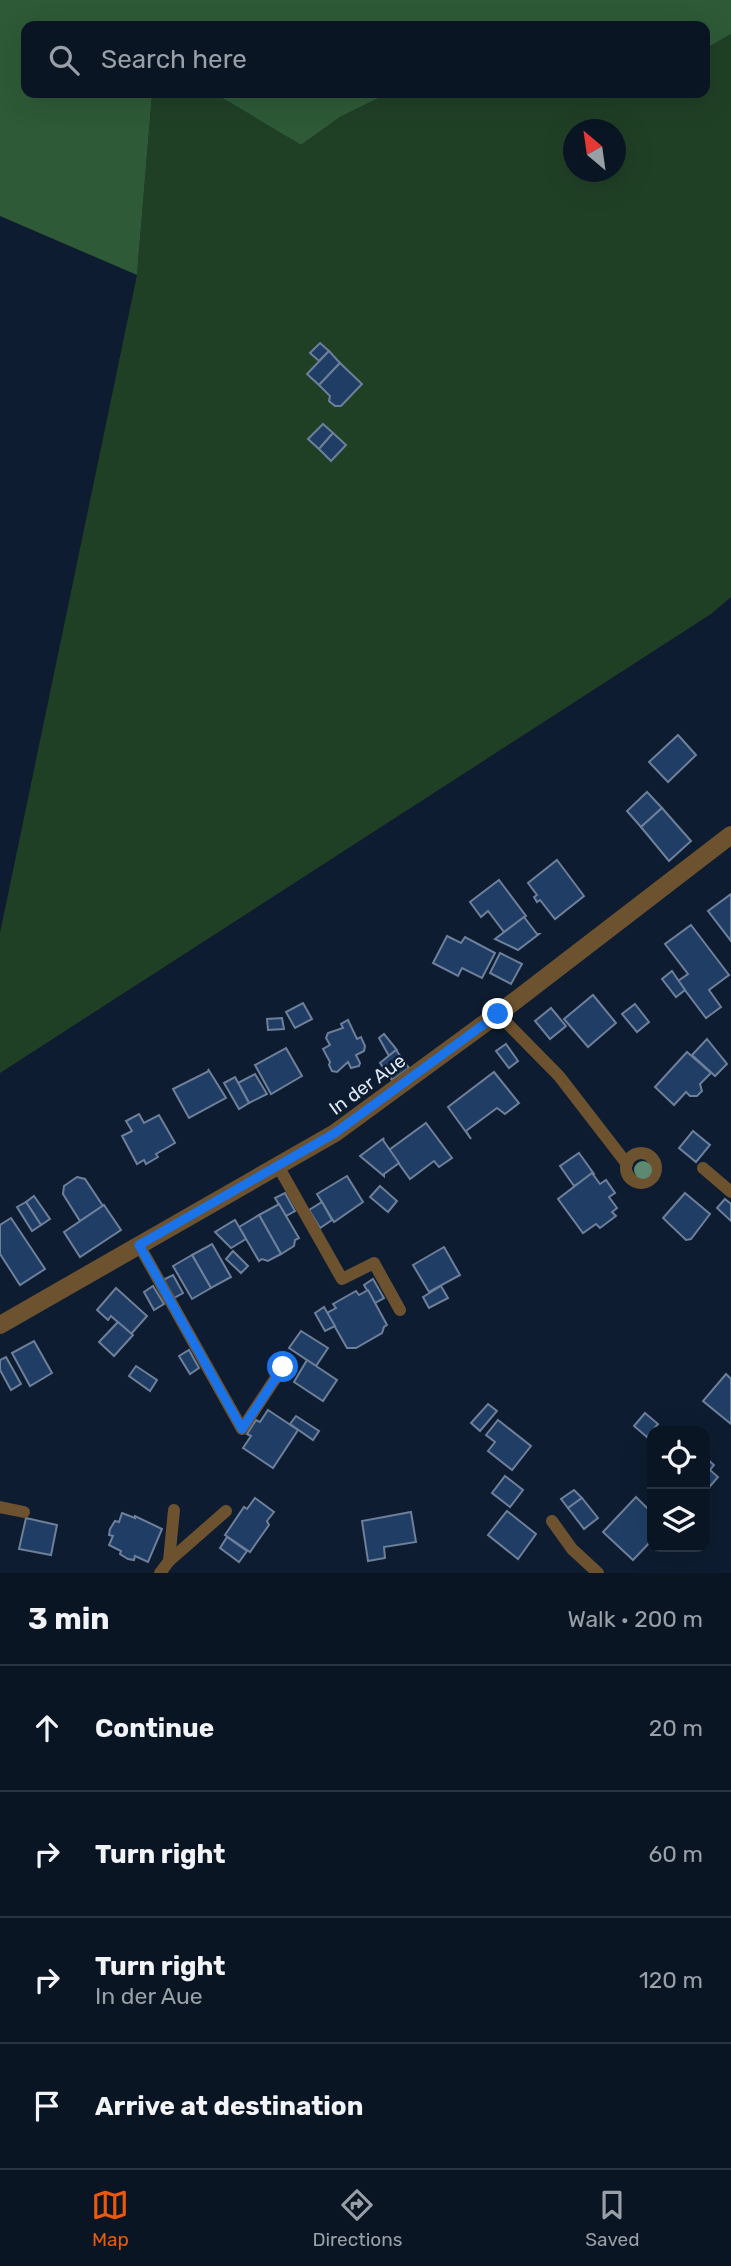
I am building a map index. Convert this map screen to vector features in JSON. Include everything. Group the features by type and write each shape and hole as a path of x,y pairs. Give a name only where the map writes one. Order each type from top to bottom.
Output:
{"street":[{"name":"In der Aue","path":"0,1325 335,1133 498,1014 731,835"}],"lane":[{"path":"498,1014 559,1076 627,1164"},
{"path":"278,1166 342,1279 374,1264 400,1310"},
{"path":"703,1168 731,1192"},
{"path":"139,1245 242,1429 283,1367"},
{"path":"0,1507 24,1512"},
{"path":"169,1561 174,1510"},
{"path":"160,1573 169,1561 226,1511"},
{"path":"552,1521 572,1549 598,1573"}],"green space":[{"path":"0,0 731,0 731,34 710,46 710,21 21,21 21,98 152,98 137,275 0,216"},
{"path":"731,34 731,597 711,614 0,1073 0,933 137,275 152,98 222,98 301,145 340,117 379,98 710,98 710,46"},
{"path":"222,98 379,98 340,117 301,145"}],"building":[{"path":"320,343 329,351 319,361 310,353"},
{"path":"329,351 340,363 319,385 307,374"},
{"path":"340,363 362,384 341,406 335,406 319,385"},
{"path":"323,424 333,433 319,449 308,439"},
{"path":"333,433 346,445 331,461 319,449"},
{"path":"678,735 696,755 668,782 649,762"},
{"path":"647,792 662,808 641,827 627,811"},
{"path":"662,808 691,841 669,861 641,827"},
{"path":"557,860 584,896 555,919 540,900 537,902 534,897 537,895 528,883"},
{"path":"499,880 526,916 504,932 488,911 481,917 470,902"},
{"path":"731,894 731,941 708,911"},
{"path":"524,917 539,934 518,950 495,939"},
{"path":"691,925 729,975 709,990 721,1007 706,1018 678,981 688,974 665,944"},
{"path":"447,936 461,943 465,937 495,953 482,978 462,968 458,976 433,963"},
{"path":"500,953 522,964 511,984 490,973"},
{"path":"672,971 685,990 676,997 662,979"},
{"path":"593,995 616,1023 588,1047 564,1019"},
{"path":"303,1003 312,1019 295,1028 286,1012"},
{"path":"635,1004 649,1022 637,1032 622,1014"},
{"path":"551,1008 566,1026 550,1039 535,1021"},
{"path":"282,1018 284,1029 268,1030 267,1019"},
{"path":"348,1020 357,1039 361,1037 364,1051 356,1055 359,1066 351,1068 348,1062 337,1072 332,1071 323,1049 330,1045 326,1038 328,1033 343,1028 341,1024"},
{"path":"384,1034 397,1050 389,1056 379,1038"},
{"path":"707,1039 727,1064 715,1076 692,1055"},
{"path":"506,1044 518,1061 509,1068 496,1051"},
{"path":"286,1048 302,1076 271,1094 255,1065"},
{"path":"396,1050 409,1068 392,1080 380,1063"},
{"path":"687,1052 711,1073 700,1084 702,1091 697,1096 690,1096 686,1092 674,1105 655,1087"},
{"path":"208,1069 226,1098 189,1118 173,1089 209,1071"},
{"path":"494,1072 519,1103 505,1114 497,1108 466,1131 471,1139 448,1107"},
{"path":"255,1074 267,1094 249,1103 238,1083"},
{"path":"235,1077 249,1103 239,1109 224,1083"},
{"path":"139,1114 144,1123 159,1115 175,1143 156,1154 158,1157 146,1164 144,1160 137,1164 122,1136 132,1131 126,1121"},
{"path":"426,1123 452,1158 439,1167 434,1161 410,1179 389,1150"},
{"path":"693,1131 710,1145 696,1162 679,1148"},
{"path":"384,1138 399,1163 384,1176 360,1156"},
{"path":"579,1153 594,1174 574,1186 560,1166"},
{"path":"592,1173 600,1184 606,1180 615,1193 609,1197 617,1208 612,1212 616,1216 600,1228 596,1224 583,1233 558,1199"},
{"path":"347,1176 363,1202 334,1222 317,1194"},
{"path":"77,1177 85,1179 103,1206 80,1221 63,1194 64,1186"},
{"path":"380,1186 397,1201 388,1212 370,1197"},
{"path":"285,1193 295,1211 286,1216 275,1198"},
{"path":"685,1193 710,1214 691,1239 686,1240 663,1218"},
{"path":"34,1196 50,1219 41,1225 26,1202"},
{"path":"725,1199 731,1204 731,1221 717,1208"},
{"path":"26,1202 41,1225 32,1231 17,1207"},
{"path":"322,1202 332,1220 320,1228 309,1210"},
{"path":"279,1204 299,1238 295,1240 294,1246 281,1254 259,1215"},
{"path":"104,1205 121,1230 80,1257 64,1232"},
{"path":"259,1215 281,1254 268,1261 259,1261 239,1227"},
{"path":"11,1218 45,1269 20,1285 0,1254 0,1225"},
{"path":"235,1220 246,1239 231,1248 215,1232"},
{"path":"212,1244 231,1277 211,1288 192,1255"},
{"path":"444,1247 460,1275 429,1292 413,1265"},
{"path":"233,1251 248,1266 241,1273 226,1259"},
{"path":"192,1255 211,1288 192,1299 173,1266"},
{"path":"173,1275 183,1293 174,1298 163,1280"},
{"path":"373,1279 384,1298 375,1303 364,1285"},
{"path":"153,1286 164,1304 154,1310 144,1292"},
{"path":"441,1286 448,1298 429,1308 423,1297"},
{"path":"116,1288 147,1316 131,1334 111,1316 108,1320 97,1310"},
{"path":"368,1290 387,1325 382,1333 356,1348 347,1348 327,1313 336,1308 333,1304 356,1291 359,1295"},
{"path":"324,1307 335,1326 325,1331 315,1313"},
{"path":"118,1322 133,1335 114,1356 99,1342"},
{"path":"301,1331 328,1348 316,1366 289,1348"},
{"path":"34,1341 52,1373 30,1386 12,1353"},
{"path":"189,1350 199,1368 190,1374 179,1356"},
{"path":"6,1357 21,1384 11,1390 0,1370 0,1360"},
{"path":"307,1360 337,1380 323,1401 294,1382"},
{"path":"136,1366 157,1380 150,1391 129,1376"},
{"path":"726,1374 731,1379 731,1424 703,1401"},
{"path":"488,1404 497,1411 480,1431 471,1423"},
{"path":"268,1410 298,1430 273,1468 243,1448 251,1436 247,1434 256,1420 260,1422"},
{"path":"645,1413 658,1424 647,1426 647,1437 634,1426"},
{"path":"296,1416 319,1431 313,1440 290,1424"},
{"path":"498,1420 531,1446 512,1470 488,1451 495,1442 486,1435"},
{"path":"710,1470 718,1477 710,1486"},
{"path":"505,1476 523,1490 510,1507 492,1493"},
{"path":"574,1490 582,1498 568,1508 561,1499"},
{"path":"636,1497 647,1508 647,1545 633,1560 603,1532"},
{"path":"255,1498 274,1512 267,1521 269,1525 250,1552 225,1535 244,1507 247,1509"},
{"path":"582,1498 598,1518 584,1529 568,1508"},
{"path":"507,1511 536,1534 518,1559 488,1535"},
{"path":"411,1512 416,1542 384,1547 385,1558 368,1561 362,1521"},
{"path":"122,1513 162,1529 148,1562 135,1556 134,1560 128,1559 120,1554 121,1551 109,1545 113,1536 109,1535 110,1529 115,1521 119,1522"},
{"path":"26,1518 57,1525 51,1555 19,1549"},
{"path":"227,1537 247,1551 239,1562 220,1548"}],"route":[{"path":"283,1367 242,1429 139,1245 335,1133 498,1014"}]}
